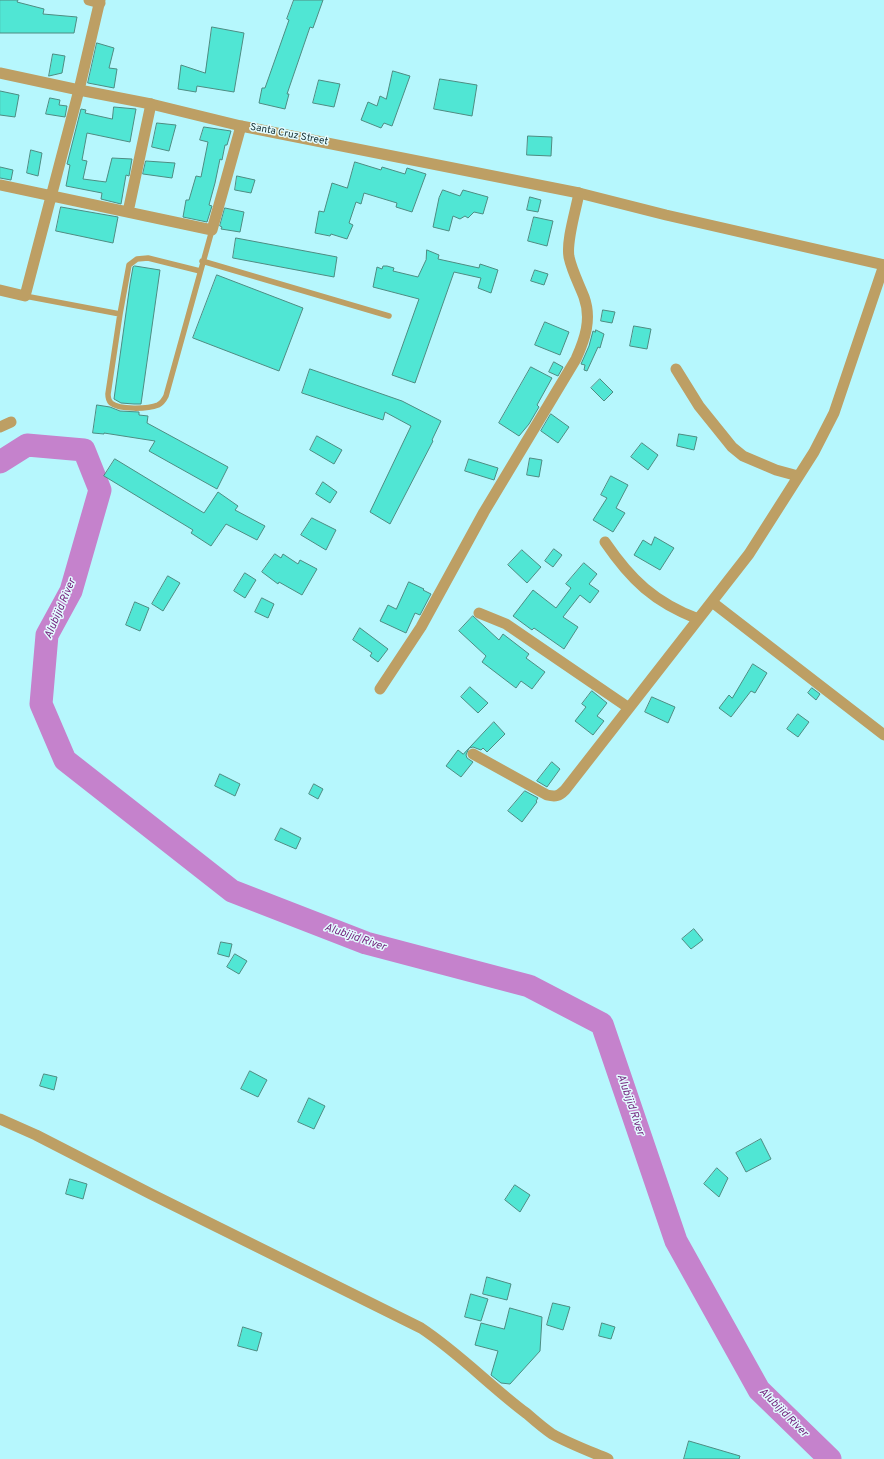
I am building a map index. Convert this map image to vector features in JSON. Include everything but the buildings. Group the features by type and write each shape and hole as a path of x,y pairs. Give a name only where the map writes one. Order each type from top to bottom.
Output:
{"street":[{"path":"0,290 25,296 79,90 96,1"},
{"name":"Santa Cruz Street","path":"0,73 151,104 241,126 579,193 666,216 884,265"},
{"path":"128,212 151,104"},
{"path":"0,185 212,230 241,126"},
{"path":"380,689 421,627 484,512 534,432 581,349 586,332 587,311 585,299 569,256 568,247 579,193"},
{"path":"473,754 554,797 559,796 565,790 748,554 814,452 834,413 884,265"},
{"path":"676,369 699,406 732,447 743,456 776,470 798,476"},
{"path":"0,427 11,422"},
{"path":"604,542 630,576 661,602 698,620"},
{"path":"712,602 884,735"},
{"path":"479,613 506,624 629,708"},
{"path":"0,1119 36,1135 151,1194 422,1328 463,1360 498,1392 551,1433 570,1443 608,1459"}],"lane":[{"path":"200,271 148,258 137,259 129,265 108,394 111,402 115,405 125,408 149,408 158,405 166,396 200,271 202,261 212,230"},
{"path":"202,261 389,316"},
{"path":"25,296 120,314"}],"waterway":[{"name":"Alubijid River","path":"0,462 27,445 84,450 100,490 71,591 47,635 41,704 65,760 232,891 366,943 529,986 602,1024 676,1241 759,1390 830,1459"}]}
